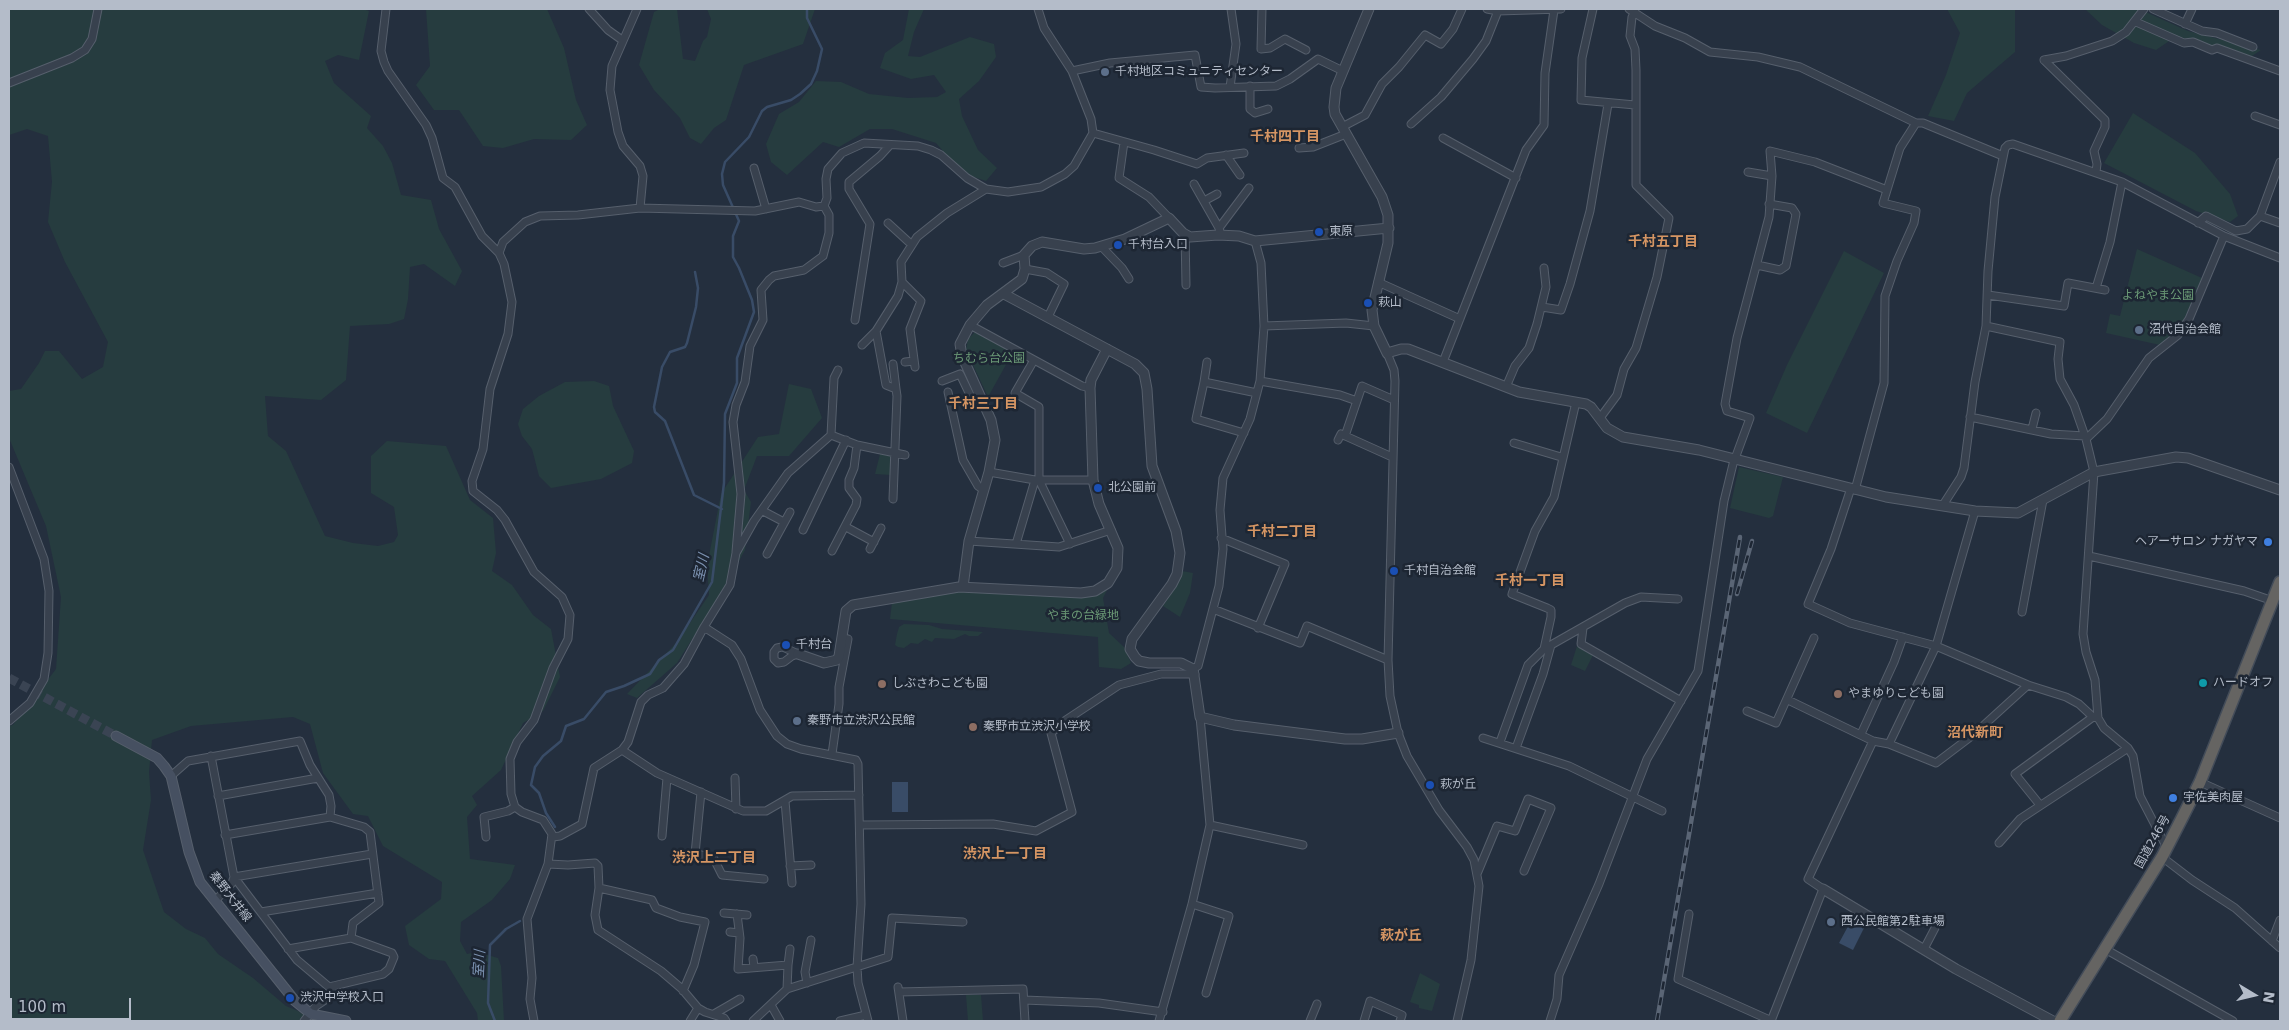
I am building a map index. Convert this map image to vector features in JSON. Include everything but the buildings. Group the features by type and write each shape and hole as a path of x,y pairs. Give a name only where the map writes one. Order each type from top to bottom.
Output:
{"highway":[{"name":"国道246号","path":"2060,1021 2165,852 2200,782 2280,582"}],"main road":[{"name":"秦野大井線","path":"116,736 157,758 171,776 189,852 200,882 295,1001 312,1017 346,1021"}],"street":[{"path":"9,83 72,58 85,50 92,39 98,9"},
{"path":"386,9 381,51 388,71 426,125 432,138 443,178 455,187 482,236 499,253 504,264 512,302 512,317 490,388 483,449 472,486 473,491 497,510 505,520 534,572 562,597 570,614 568,639 553,668 534,720 517,742 510,759 511,794 515,807 522,812 543,820 551,831 552,838 548,864 527,919 532,978 530,999 534,1021"},
{"path":"589,9 608,30 622,40"},
{"path":"637,9 612,66 610,90 618,132 623,146 640,166 644,176 640,208"},
{"path":"552,838 560,836 582,824 594,768 622,750 628,742 641,702 648,695 663,688 684,664 730,585 736,553 741,494 733,422 736,405 745,382 750,346 763,320 761,290 774,276 786,272 804,270 823,256 829,234 829,215 824,206 827,198 826,179 828,169 842,153 864,143 918,146 931,150 941,155 968,178 986,189 1008,192 1031,190 1056,179 1074,166 1093,133 1091,119 1072,71 1044,28 1038,9"},
{"path":"1230,87 1236,44 1231,9"},
{"path":"1262,9 1260,49 1270,48 1285,39 1306,50"},
{"path":"1369,9 1343,71 1334,99 1335,114 1382,198 1388,215 1388,243 1372,310 1374,326 1394,370 1388,660 1390,696 1398,733 1407,756 1440,810 1467,847 1474,860 1478,874 1476,930 1457,1021"},
{"path":"1299,148 1313,147 1365,116 1382,84 1426,35 1441,44 1453,29 1462,9"},
{"path":"1443,362 1486,248 1526,150 1544,125 1545,73 1558,9 1498,11 1487,9"},
{"path":"1593,9 1582,58 1582,100 1608,104 1635,105"},
{"path":"2096,172 2097,164 2094,152 2105,127 2105,120 2044,60 2103,45 2126,32 2136,22 2144,9"},
{"path":"2153,9 2202,31 2217,33 2253,47"},
{"path":"2185,24 2192,9"},
{"path":"1600,418 1617,396 1624,368 1636,348 1657,276 1669,218 1636,185 1636,70 1635,49 1630,36 1632,10"},
{"path":"1632,10 1655,26 1685,38 1710,52 1758,57 1800,67 1916,123 1923,123 2002,156"},
{"path":"1411,124 1441,97 1468,66 1486,41 1498,11"},
{"path":"2136,22 2184,43 2193,42 2212,50 2217,48 2280,71"},
{"path":"1072,71 1110,63 1196,55 1201,87 1276,86 1290,79 1318,59 1343,71"},
{"path":"1250,86 1250,109 1255,113 1264,113"},
{"path":"1542,307 1561,310 1570,284 1590,211 1608,104"},
{"path":"2255,116 2280,125"},
{"path":"1916,123 1900,148 1883,203 1916,211 1914,222 1897,260 1885,296 1884,383 1853,489 1808,604 1850,623 1936,646 2028,685 2066,697 2079,704 2128,748 2135,761 2140,796 2165,852 2192,880 2234,908 2280,948"},
{"path":"1093,133 1197,164 1206,158 1244,153"},
{"path":"1443,138 1516,178"},
{"path":"1124,142 1118,178 1149,197 1185,234 1195,238 1220,231 1255,241 1389,228"},
{"path":"1943,505 1961,478 1964,468 1970,417 1986,326 1991,227 2004,148 2013,144 2122,182 2224,236 2280,258"},
{"path":"855,320 870,224 851,194 849,185 851,179 880,156 890,145"},
{"path":"1550,1021 1557,998 1559,975 1599,884 1647,759 1698,671 1717,544 1735,459 1750,418 1727,411 1725,404 1737,338 1769,218 1772,176 1770,151 1816,162 1887,190"},
{"path":"1226,155 1240,175"},
{"path":"2198,223 2206,216 2236,231 2247,229 2260,216 2280,162"},
{"path":"754,168 766,208"},
{"path":"1748,172 1772,176"},
{"path":"2096,288 2110,242 2122,182"},
{"path":"1194,184 1220,231"},
{"path":"1220,231 1250,188"},
{"path":"862,345 876,331 894,304 902,282 901,262 912,245 924,230 986,189"},
{"path":"1204,201 1217,194"},
{"path":"499,253 503,242 524,222 540,216 578,216 640,208 742,211 799,202 816,207 824,206"},
{"path":"1758,265 1780,270 1786,266 1796,214 1792,208 1769,204"},
{"path":"2260,216 2280,223"},
{"path":"1004,263 1024,255 1037,243 1084,249 1101,246 1125,239 1169,218"},
{"path":"888,223 912,245"},
{"path":"1185,234 1186,285"},
{"path":"1970,417 2051,434 2085,438 2108,419 2148,358 2178,335 2189,319 2224,236"},
{"path":"1159,1021 1192,904 1210,825 1194,671 1198,666 1214,609 1222,568 1220,510 1223,478 1244,433 1260,382 1264,326 1261,263 1255,241"},
{"path":"1101,246 1122,268 1129,279"},
{"path":"964,587 969,541 989,472 995,440 991,420 960,352 962,336 992,301 1022,279 1025,269 1024,255"},
{"path":"1506,387 1515,366 1529,348 1542,307 1546,287 1544,268"},
{"path":"1025,269 1047,273 1064,284 1048,318"},
{"path":"902,282 921,301 910,328 914,364 905,362"},
{"path":"1378,282 1460,319"},
{"path":"1988,295 2064,306 2068,283 2105,290"},
{"path":"1004,294 1135,364 1144,373 1147,388 1152,466 1176,531 1180,553 1177,574 1172,584 1134,636 1130,649 1138,661 1181,663 1194,671"},
{"path":"1264,326 1346,324 1374,326"},
{"path":"970,325 1082,386 1090,388"},
{"path":"1986,326 2060,342 2058,359 2060,379 2074,405 2094,472 2083,634 2086,652 2095,680 2098,704 2095,718 2015,774 2040,805"},
{"path":"876,331 886,385 896,389"},
{"path":"798,654 824,663 833,663 839,656 846,611 854,605 964,587 1081,593 1095,591 1108,583 1117,568 1118,548 1099,504 1093,480 1090,388 1091,380 1107,349"},
{"path":"1387,353 1401,349 1408,350 1506,387 1535,396 1576,402 1591,407 1615,434 1623,438 1699,450 1886,497 1975,510 2018,513 2094,472 2176,457 2188,458 2280,490"},
{"path":"1016,544 1037,480 1039,407 1015,394 1034,360"},
{"path":"1207,362 1196,419 1244,433"},
{"path":"892,364 896,389 896,454 893,499"},
{"path":"736,553 754,521 763,511 788,473 831,434 834,378 838,370"},
{"path":"942,381 960,374 972,399 982,400"},
{"path":"1204,382 1257,393"},
{"path":"1260,382 1357,401"},
{"path":"1345,436 1362,386 1394,400"},
{"path":"948,392 963,460 978,486 984,490"},
{"path":"1500,742 1522,687 1528,665 1544,649 1551,617 1550,610 1512,594 1535,531 1554,497 1561,457 1576,402"},
{"path":"2032,429 2036,412"},
{"path":"831,434 857,444 906,455"},
{"path":"1338,440 1341,434 1392,457"},
{"path":"804,530 846,440"},
{"path":"1514,443 1561,457"},
{"path":"832,550 846,527 857,499 849,488 849,480 854,468 857,444"},
{"path":"9,467 44,558 49,591 48,653 44,679 30,703 9,721"},
{"path":"989,472 1037,480 1093,480"},
{"path":"1037,480 1070,544"},
{"path":"2022,612 2043,500"},
{"path":"1889,744 1936,646 1975,510"},
{"path":"763,511 784,522"},
{"path":"767,554 790,512"},
{"path":"846,527 874,542"},
{"path":"870,549 881,528"},
{"path":"969,541 1059,547 1111,530"},
{"path":"1222,538 1284,564 1258,628"},
{"path":"2089,556 2234,589 2273,601"},
{"path":"1516,748 1543,674 1551,645 1604,614 1641,597 1678,599"},
{"path":"1214,609 1300,643 1307,626 1388,660"},
{"path":"704,627 732,646 741,659 760,710 777,736 787,744 801,749 856,760 858,764 861,904 857,967 858,983 867,1018 840,1021"},
{"path":"1583,628 1581,644 1681,701"},
{"path":"1861,734 1894,662 1903,637"},
{"path":"832,754 839,704 839,687 848,639 842,638"},
{"path":"1747,711 1776,723 1788,700 1814,638"},
{"path":"860,825 993,824 1036,830 1052,824 1072,812 1051,733 1066,720 1118,685 1161,674 1194,671"},
{"path":"1788,700 1873,741 1889,744 1936,763 1980,729 2028,685"},
{"path":"1200,717 1234,725 1345,739 1362,740 1398,733"},
{"path":"1483,738 1569,766 1662,811"},
{"path":"171,776 188,761 300,741 318,778 326,787 331,806 330,817"},
{"path":"1873,741 1808,879 1924,949 2053,1021"},
{"path":"1999,843 2020,820 2040,805 2128,748"},
{"path":"622,750 667,778 736,809 757,812 766,811 792,796 859,795"},
{"path":"211,756 234,877 297,960 329,987 383,974 389,969 394,957 392,954 351,938 288,948"},
{"path":"218,796 318,778"},
{"path":"662,836 667,778"},
{"path":"735,778 736,809"},
{"path":"2200,782 2280,818"},
{"path":"701,792 695,854 714,857 722,875 764,879"},
{"path":"1478,874 1497,826 1514,831 1528,799 1551,808 1524,870"},
{"path":"785,801 785,837 792,883"},
{"path":"486,837 484,817 508,811 515,807"},
{"path":"225,835 330,817 364,827 370,832 379,903 353,923 351,938"},
{"path":"1210,825 1303,845"},
{"path":"234,877 372,854"},
{"path":"548,864 595,863 598,866 599,888 594,915 598,930 662,971 698,1008 724,1018 726,1021"},
{"path":"790,866 811,865"},
{"path":"215,901 232,883 234,877"},
{"path":"599,888 652,900 656,908 680,917 705,922 694,965 683,991"},
{"path":"1689,914 1678,979 1772,1021 1822,888"},
{"path":"261,912 378,893"},
{"path":"1192,904 1229,916 1206,993"},
{"path":"724,913 747,916"},
{"path":"737,914 739,933 738,970 788,965"},
{"path":"753,1021 787,989 888,957 892,918 963,922"},
{"path":"2272,941 2280,920"},
{"path":"1924,949 1935,928"},
{"path":"730,932 739,933"},
{"path":"807,984 805,972 811,940"},
{"path":"787,989 790,949"},
{"path":"2105,949 2233,1021"},
{"path":"753,959 754,967"},
{"path":"304,1021 312,1017 316,1006 331,996 333,986"},
{"path":"903,1021 898,989 1023,989 1026,1021"},
{"path":"714,1014 740,999"},
{"path":"1024,1000 1098,1003 1163,1012"},
{"path":"1364,1021 1370,1001 1402,1015 1400,1021"},
{"path":"1310,1021 1317,1004"},
{"path":"771,1005 780,1021"},
{"path":"690,1021 698,1008"}],"green space":[{"path":"9,9 363,9 369,11 359,60 338,55 325,61 334,83 371,116 367,128 383,146 392,163 401,195 431,200 439,229 462,271 455,286 424,264 410,267 408,299 404,319 389,324 350,326 346,380 321,400 265,396 268,436 286,451 325,536 353,543 378,546 394,542 398,535 394,507 371,493 371,456 387,441 446,446 470,500 493,518 496,553 492,571 512,585 533,615 551,629 560,677 543,711 523,723 501,770 472,796 477,805 467,817 470,859 515,865 510,879 492,900 461,922 460,941 467,954 477,952 498,958 501,966 504,1021 478,1021 477,1013 445,961 429,959 409,945 405,926 441,899 442,882 383,846 368,816 353,814 323,773 310,724 293,717 191,726 152,740 149,772 151,800 143,850 164,912 186,929 205,938 218,954 253,978 286,1006 298,1011 312,1021 9,1021 9,726 13,725 56,669 61,597 46,526 9,438 9,391 21,389 45,351 59,351 82,379 103,367 108,342 65,262 48,222 52,182 48,136 27,129 9,135"},
{"path":"426,9 547,9 564,48 576,100 587,125 571,140 534,139 503,148 483,146 459,110 434,110 416,85 430,66"},
{"path":"660,9 677,9 683,59 695,61 703,41 707,37 711,19 707,9 815,9 803,44 744,65 726,120 714,128 701,144 690,138 680,118 654,90 639,65 654,12"},
{"path":"909,9 924,9 914,32 908,56 920,57 970,37 994,44 996,57 979,81 959,99 962,116 978,150 997,168 986,181 962,173 936,143 892,129 870,129 839,147 823,142 787,175 771,162 766,144 779,114 799,102 816,81 841,82 869,94 908,98 937,97 946,92 934,75 911,79 880,68 885,53 903,40"},
{"path":"1947,9 2015,9 2015,52 1967,93 1954,121 1928,116 1946,75 1960,33"},
{"path":"2085,9 2139,9 2188,31 2261,50 2249,58 2192,39 2175,37 2156,50 2134,43 2102,25"},
{"path":"2133,113 2195,153 2230,194 2238,216 2230,222 2196,211 2104,163"},
{"name":"よねやま公園","path":"2137,249 2202,278 2181,326 2160,345 2106,333 2110,314 2120,316"},
{"path":"1844,251 1884,273 1807,433 1766,413 1787,365"},
{"name":"ちむら台公園","path":"975,332 1013,352 988,397 966,350 968,339"},
{"path":"594,381 609,386 613,406 634,451 632,463 601,479 551,488 539,476 532,449 522,436 518,424 523,409 539,396 565,382"},
{"path":"789,384 811,389 822,418 789,456 757,456 744,490 751,502 745,550 722,592 677,663 637,698 627,694 677,642 709,595 707,566 721,494 758,437 779,434"},
{"path":"880,454 891,456 893,459 891,475 875,474"},
{"path":"1739,467 1783,477 1773,516 1769,518 1730,508"},
{"path":"1182,571 1193,573 1190,593 1180,617 1163,606 1176,586"},
{"name":"やまの台緑地","path":"960,590 1087,596 1107,590 1103,598 1109,633 1124,647 1131,663 1121,669 1099,667 1098,637 890,619 892,602"},
{"path":"904,624 929,625 942,629 983,632 978,636 965,634 954,639 935,638 932,642 925,639 918,644 911,643 904,648 895,645 899,627"},
{"path":"1577,646 1593,655 1585,671 1571,665"},
{"path":"1420,973 1440,984 1432,1011 1419,1008 1419,1005 1410,1002"},
{"path":"966,995 981,995 983,1021 968,1021"}],"water":[{"path":"892,782 908,782 908,812 892,812"},
{"path":"1853,917 1866,924 1853,950 1839,943"}],"waterway":[{"name":"室川","path":"555,827 546,813 539,793 531,785 535,767 543,756 561,741 566,726 584,719 606,692 650,674 659,660 673,650 712,582 724,483 725,414 737,383 737,358 754,312 752,300 733,257 733,236 739,221 723,185 722,174 725,162 749,137 762,111 767,107 791,100 811,84 817,71 822,49 807,18 807,9"},
{"path":"695,272 698,288 696,307 687,343 685,347 670,352 662,367 654,407 655,412 665,421 694,495 722,509"},
{"name":"室川","path":"495,1021 488,1003 490,945 506,929 520,921"}],"tunnel":[{"path":"9,678 116,736"}],"railway":[{"path":"1657,1021 1740,537"},
{"path":"1737,594 1752,541"}],"place":[{"name":"千村地区コミュニティセンター","path":"1105,72"},
{"name":"東原","path":"1319,232"},
{"name":"千村台入口","path":"1118,245"},
{"name":"萩山","path":"1368,303"},
{"name":"沼代自治会館","path":"2139,330"},
{"name":"北公園前","path":"1098,488"},
{"name":"ヘアーサロン ナガヤマ","path":"2268,542"},
{"name":"千村自治会館","path":"1394,571"},
{"name":"千村台","path":"786,645"},
{"name":"ハードオフ","path":"2203,683"},
{"name":"しぶさわこども園","path":"882,684"},
{"name":"やまゆりこども園","path":"1838,694"},
{"name":"秦野市立渋沢公民館","path":"797,721"},
{"name":"秦野市立渋沢小学校","path":"973,727"},
{"name":"萩が丘","path":"1430,785"},
{"name":"宇佐美肉屋","path":"2173,798"},
{"name":"西公民館第2駐車場","path":"1831,922"},
{"name":"渋沢中学校入口","path":"290,998"}],"district":[{"name":"千村四丁目","path":"1285,137"},
{"name":"千村五丁目","path":"1663,242"},
{"name":"千村三丁目","path":"983,404"},
{"name":"千村二丁目","path":"1282,532"},
{"name":"千村一丁目","path":"1530,581"},
{"name":"沼代新町","path":"1975,733"},
{"name":"渋沢上一丁目","path":"1005,854"},
{"name":"渋沢上二丁目","path":"714,858"},
{"name":"萩が丘","path":"1401,936"}]}
